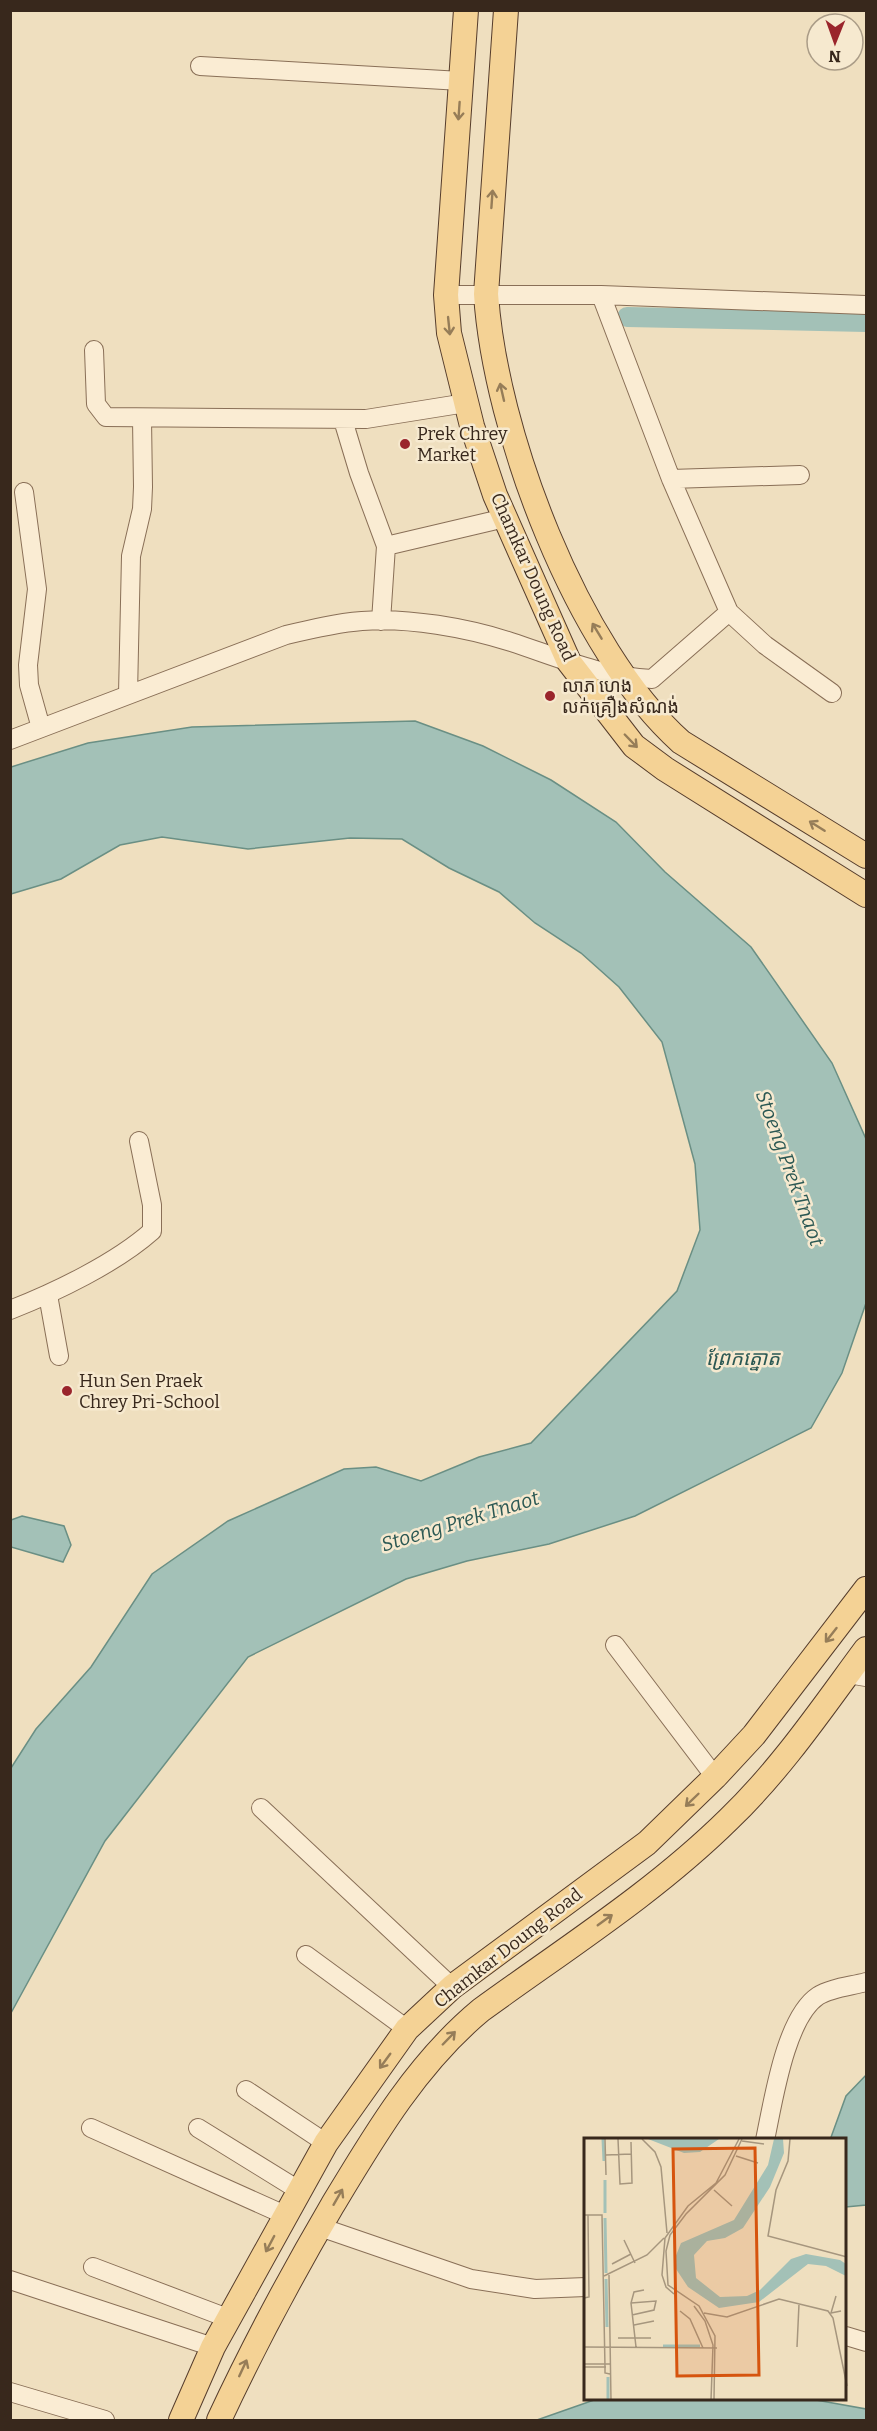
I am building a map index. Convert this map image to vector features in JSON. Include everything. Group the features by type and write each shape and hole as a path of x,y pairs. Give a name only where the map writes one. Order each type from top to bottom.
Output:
{"main road":[{"name":"Chamkar Doung Road","path":"466,10 446,295 449,333 466,403 495,495 569,662 634,746 665,769 867,895"},
{"name":"Chamkar Doung Road","path":"506,10 486,294 491,341 508,420 529,486 571,588 624,678 656,720 681,742 867,856"},
{"name":"Chamkar Doung Road","path":"182,2421 213,2347 326,2143 407,2029 452,1987 647,1843 715,1777 754,1735 867,1589"},
{"name":"Chamkar Doung Road","path":"219,2421 272,2311 365,2150 430,2059 452,2034 669,1873 721,1827 857,1676 867,1649"}],"street":[{"path":"200,66 461,81"},
{"path":"446,295 601,295 867,305"},
{"path":"601,295 671,479 729,612 765,645 832,693"},
{"path":"94,350 94,392 100,412 106,417 343,420 404,415 466,403"},
{"path":"128,694 131,556 142,509 142,419"},
{"path":"343,420 359,473 386,546 381,621"},
{"path":"671,479 800,475"},
{"path":"24,492 37,589 28,665 29,685 41,728"},
{"path":"386,546 505,518"},
{"path":"10,740 286,635 330,625 381,621 441,627 508,641 624,678 652,678 729,612"},
{"path":"10,1310 48,1295 130,1251 152,1231 152,1204 139,1141"},
{"path":"48,1295 59,1356"},
{"path":"615,1645 715,1777"},
{"path":"261,1808 452,1987"},
{"path":"306,1955 407,2029"},
{"path":"765,2138 780,2068 800,2015 818,1995 867,1982"},
{"path":"246,2090 326,2143"},
{"path":"91,2128 285,2215"},
{"path":"198,2128 300,2191"},
{"path":"320,2228 471,2279 535,2289 584,2287"},
{"path":"93,2267 230,2319"},
{"path":"10,2280 213,2347"},
{"path":"847,2336 867,2342"},
{"path":"10,2392 105,2421"}],"water":[{"name":"ព្រែកត្នោត","path":"415,721 483,746 551,780 616,822 665,872 751,947 832,1063 866,1139 866,1303 842,1373 811,1428 635,1516 549,1544 467,1561 406,1579 248,1657 105,1841 11,2013 11,1768 36,1729 91,1667 152,1574 228,1521 344,1469 376,1467 421,1481 479,1457 531,1443 677,1291 700,1230 695,1164 662,1042 619,987 581,953 535,923 499,892 449,868 402,839 350,838 248,849 162,837 120,845 61,879 11,894 11,767 88,743 192,727"},
{"path":"22,1516 64,1526 71,1545 63,1562 11,1547 11,1520"},
{"path":"866,2075 866,2205 847,2207 847,2138 831,2138 846,2096"},
{"path":"591,2401 822,2401 866,2409 866,2420 537,2420"}],"waterway":[{"path":"627,317 866,322"}],"place":[{"name":"Prek Chrey Market","path":"405,444"},
{"name":"លាភ ហេង លក់គ្រឿងសំណង់","path":"550,696"},
{"name":"Hun Sen Praek Chrey Pri-School","path":"67,1391"}],"water label":[{"name":"Stoeng Prek Tnaot","path":"790,1168"},
{"name":"Stoeng Prek Tnaot","path":"460,1521"}]}
